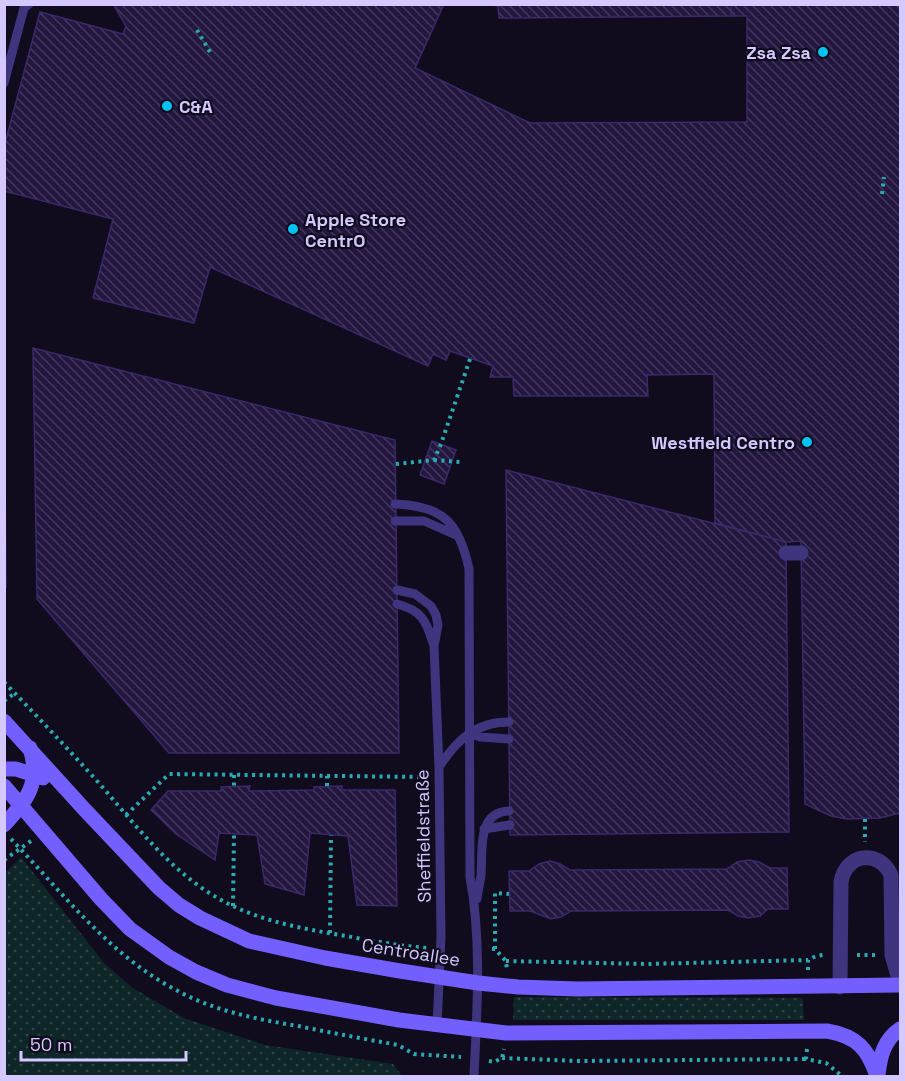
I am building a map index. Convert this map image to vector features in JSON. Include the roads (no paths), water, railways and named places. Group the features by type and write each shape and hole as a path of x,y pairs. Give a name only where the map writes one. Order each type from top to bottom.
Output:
{"street":[{"name":"Centroallee","path":"4,721 159,888 179,905 215,926 249,941 478,983 577,989 840,987 900,984"},
{"path":"4,825 22,806 33,785 34,761 30,748"},
{"path":"4,769 34,774 67,790"},
{"path":"4,786 101,899 130,929 169,957 227,985 276,998 476,1031 506,1033 827,1031 838,1033 857,1042 867,1052 878,1077"},
{"path":"840,987 843,871 852,861 866,858 878,860 886,865 891,875 892,955 900,984"},
{"path":"878,1077 879,1064 886,1041 900,1029"}],"lane":[{"path":"4,83 24,8 29,4"},
{"path":"395,504 416,505 437,512 449,521 464,549 469,568 470,877 476,907"},
{"path":"395,521 424,521 458,536"},
{"name":"Sheffieldstraße","path":"397,590 415,594 431,606 438,625 434,646 439,772 441,949 437,1026"},
{"name":"Sheffieldstraße","path":"397,604 411,608 419,614 427,624 434,646"},
{"path":"439,772 455,745 469,733 491,722 509,722"},
{"path":"469,733 480,737 509,739"},
{"path":"474,1077 478,983 476,907 484,829 494,814 509,811"},
{"path":"484,829 510,825"}],"place":[{"name":"Zsa Zsa","path":"823,52"},
{"name":"C&A","path":"167,106"},
{"name":"Apple Store CentrO","path":"293,229"},
{"name":"Westfield Centro","path":"807,442"}]}
